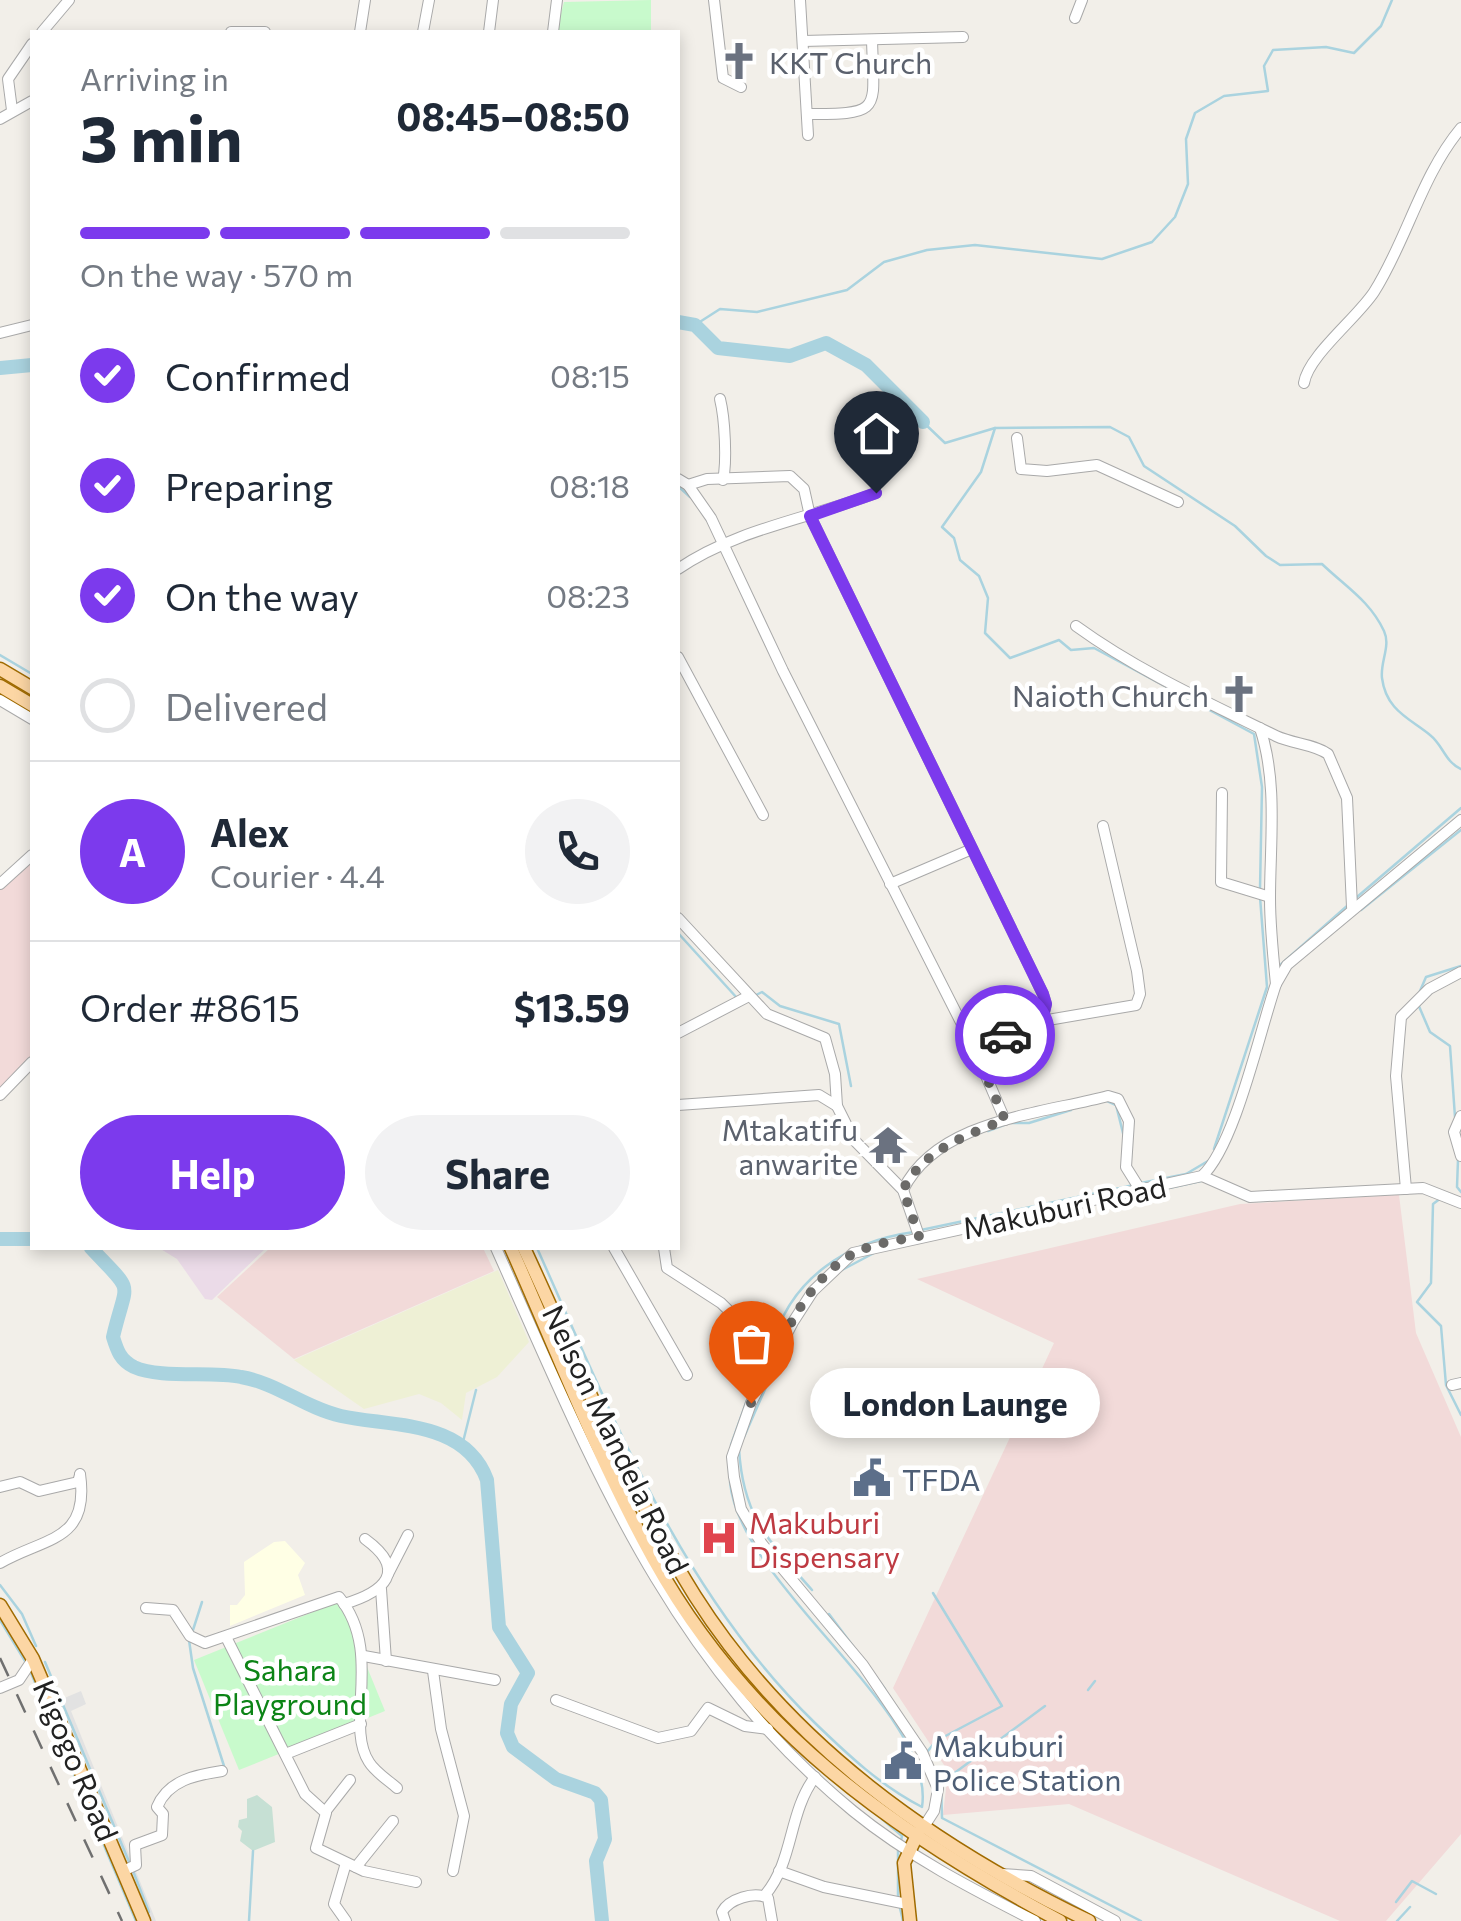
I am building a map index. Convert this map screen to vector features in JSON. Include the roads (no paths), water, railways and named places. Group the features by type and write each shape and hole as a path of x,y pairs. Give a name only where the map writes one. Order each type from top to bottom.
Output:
{"main road":[{"path":"0,669 30,687"},
{"path":"0,686 30,704"},
{"name":"Nelson Mandela Road","path":"511,1250 654,1559 772,1726 915,1838 1060,1921"},
{"name":"Nelson Mandela Road","path":"525,1250 654,1526 731,1646 809,1735 915,1838 1002,1874 1088,1921"},
{"name":"Kigogo Road","path":"0,1605 33,1659 144,1921"},
{"path":"910,1921 907,1904 915,1838"}],"street":[{"path":"44,30 69,0"},
{"path":"360,30 365,0"},
{"path":"423,30 429,0"},
{"path":"489,30 493,0"},
{"path":"552,30 557,0"},
{"path":"714,0 723,78 741,87"},
{"path":"800,0 808,135"},
{"path":"1076,18 1082,0"},
{"path":"803,41 963,38"},
{"path":"807,114 856,114 868,109 873,98 872,40"},
{"path":"12,110 4,76 30,46"},
{"path":"0,119 30,102"},
{"path":"1304,383 1311,364 1375,290 1432,172 1461,128"},
{"path":"0,333 30,325"},
{"path":"720,399 726,429 721,445 727,464 723,480"},
{"path":"1017,438 1021,469 1047,472 1097,464 1178,502"},
{"path":"683,482 790,476 804,488 810,516 1043,994 1046,1004 1042,1020"},
{"path":"683,482 711,518 722,547 974,1048 1005,1120"},
{"path":"680,568 722,547 876,493"},
{"path":"1076,626 1146,670 1260,728 1330,756 1347,798 1352,907"},
{"path":"680,660 764,815"},
{"path":"0,700 30,718"},
{"path":"1260,728 1267,750 1276,984"},
{"path":"1222,792 1221,882 1270,897"},
{"name":"Makuburi Road","path":"915,1838 934,1811 938,1788 922,1752 863,1665 762,1544 741,1509 732,1457 751,1403 775,1356 813,1290 854,1253 1202,1176 1212,1166 1228,1132 1276,984 1287,966 1352,907 1461,820"},
{"path":"974,1048 1042,1020 1122,1010 1139,1000 1132,946 1103,826"},
{"path":"890,884 972,849"},
{"path":"0,884 30,857"},
{"path":"680,920 767,1014 824,1038 835,1074 837,1106 854,1140 903,1190 919,1236"},
{"path":"1406,1189 1396,1076 1401,1017 1428,988 1461,972"},
{"path":"680,1032 748,997"},
{"path":"0,1095 30,1064"},
{"path":"680,1106 819,1095 837,1106"},
{"path":"903,1190 916,1168 936,1152 1005,1120 1108,1096 1118,1098 1129,1121 1126,1167 1141,1191"},
{"path":"1461,1116 1454,1132 1461,1156"},
{"path":"1202,1176 1238,1194 1272,1199 1406,1189 1431,1190 1459,1199"},
{"path":"497,1250 629,1537 693,1641 815,1778 915,1838 1034,1921"},
{"path":"615,1250 687,1375"},
{"path":"664,1250 667,1268 721,1302 775,1356"},
{"path":"0,1486 27,1483 38,1491 78,1482 80,1474 81,1510 60,1537 0,1563"},
{"path":"386,1661 382,1589 408,1535"},
{"path":"365,1539 385,1560 388,1574"},
{"path":"344,1604 382,1589"},
{"path":"146,1608 173,1610 187,1633 198,1641 227,1638 330,1597 339,1598 364,1656 360,1724 367,1760 397,1788"},
{"path":"227,1638 259,1708 288,1753 305,1794 325,1812"},
{"path":"364,1656 433,1672 495,1680"},
{"path":"0,1688 19,1680 33,1659"},
{"path":"433,1672 441,1730 464,1816 454,1871"},
{"path":"556,1700 658,1738 691,1731 708,1708 746,1726 772,1726"},
{"path":"288,1753 360,1724"},
{"path":"124,1870 136,1865 134,1845 162,1834 163,1814 158,1806 165,1792 189,1778 222,1770"},
{"path":"725,1921 722,1912 726,1906 765,1895 779,1872 797,1805 815,1778"},
{"path":"350,1780 325,1812 316,1846 351,1865 416,1882"},
{"path":"346,1921 334,1904 351,1865 393,1822"},
{"path":"779,1872 824,1887 907,1904"},
{"path":"1002,1874 1031,1876 1115,1921"},
{"path":"765,1895 772,1921"}],"waterway":[{"path":"695,325 720,309 757,312 847,290 884,262 927,250 975,245 1102,259 1152,242 1175,217 1188,184 1186,139 1195,113 1224,96 1268,91 1264,66 1273,50 1326,47 1354,53 1381,26 1392,0"},
{"path":"680,322 695,325 718,348 790,356 826,343 866,365 923,422"},
{"path":"0,368 30,365"},
{"path":"923,422 945,443 995,428 1110,427 1129,437 1144,466 1235,526 1266,556 1280,565 1322,564 1365,603 1386,637 1382,678 1388,698 1461,769"},
{"path":"995,428 981,472 942,527 954,538 960,560 979,576 988,598 985,633 1010,658 1059,640 1071,650 1094,648 1254,734 1262,787 1260,889"},
{"path":"680,488 690,497"},
{"path":"0,655 30,673"},
{"path":"1357,897 1461,808"},
{"path":"1361,910 1461,830"},
{"path":"1214,1149 1267,987 1260,897"},
{"path":"1278,967 1347,906"},
{"path":"680,935 737,998"},
{"path":"1420,991 1426,977 1461,966"},
{"path":"754,996 762,992 780,1006 839,1024 851,1086"},
{"path":"1418,1004 1430,1032 1450,1046 1455,1117"},
{"path":"1107,1101 1116,1105 1124,1137"},
{"path":"1011,1123 1029,1123 1071,1110"},
{"path":"988,1131 1004,1125"},
{"path":"1458,1160 1457,1187 1461,1192"},
{"path":"1141,1183 1186,1174 1208,1161"},
{"path":"1146,1193 1201,1181"},
{"path":"921,1230 1134,1185"},
{"path":"1441,1198 1433,1204 1431,1283 1417,1302 1441,1326 1446,1385 1461,1415"},
{"path":"772,1348 792,1302 824,1268 866,1244 914,1232"},
{"path":"0,1239 30,1239"},
{"path":"93,1250 124,1288 113,1337 122,1358 134,1367 157,1373 229,1375 254,1380 341,1416 404,1425 445,1436 477,1460 487,1480 499,1627 528,1673 511,1704 507,1733 513,1747 556,1779 595,1793 601,1800 605,1839 596,1861 602,1921"},
{"path":"538,1250 654,1499 725,1617 767,1672 815,1723 879,1780 922,1807 918,1770 900,1731 766,1563 741,1522 730,1482"},
{"path":"842,1270 874,1253"},
{"path":"755,1384 768,1360"},
{"path":"744,1437 773,1371"},
{"path":"462,1446 476,1390"},
{"path":"731,1445 747,1400"},
{"path":"739,1449 746,1493 760,1526 812,1590"},
{"path":"0,1585 22,1614 36,1646"},
{"path":"927,1752 936,1741 1002,1706 933,1593"},
{"path":"193,1630 202,1602"},
{"path":"829,1614 885,1689"},
{"path":"0,1620 25,1661"},
{"path":"189,1640 193,1668 224,1766"},
{"path":"45,1662 130,1864"},
{"path":"31,1673 136,1921"},
{"path":"1088,1690 1095,1681"},
{"path":"1045,1706 941,1783 942,1818 1141,1921"},
{"path":"882,1819 902,1836 901,1841"},
{"path":"898,1848 898,1900"},
{"path":"249,1921 253,1851"},
{"path":"133,1871 149,1912"},
{"path":"1396,1902 1412,1881 1436,1894"},
{"path":"1397,1921 1410,1907"},
{"path":"900,1908 903,1921"}],"railway":[{"path":"0,1658 122,1921"}],"place":[{"name":"KKT Church","path":"739,61"},
{"name":"Naioth Church","path":"1239,694"},
{"name":"Mtakatifu anwarite","path":"888,1145"},
{"name":"London Launge","path":"751,1403"},
{"name":"TFDA","path":"872,1478"},
{"name":"Makuburi Dispensary","path":"719,1538"},
{"name":"Makuburi Police Station","path":"903,1761"}],"park label":[{"name":"Sahara Playground","path":"290,1685"}]}
